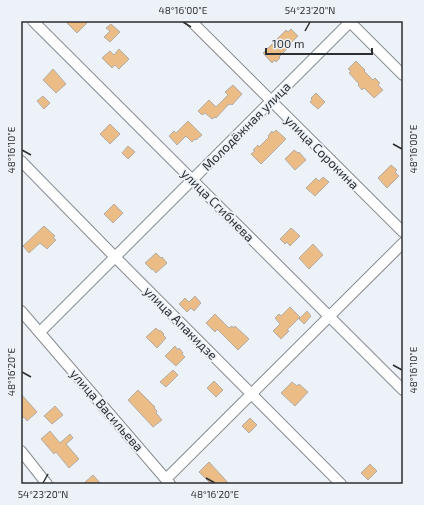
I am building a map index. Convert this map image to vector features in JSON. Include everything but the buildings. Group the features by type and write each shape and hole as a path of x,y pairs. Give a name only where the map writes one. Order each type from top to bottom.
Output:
{"street":[{"name":"улица Сгибнева","path":"33,21 403,390"},
{"name":"улица Сорокина","path":"191,21 403,232"},
{"name":"Молодёжная улица","path":"42,334 115,257 350,21"},
{"path":"350,21 403,75"},
{"name":"улица Апакидзе","path":"21,161 341,484"},
{"path":"168,482 251,394 403,243"},
{"name":"улица Васильева","path":"21,310 168,482"},
{"path":"21,451 47,484"}]}
